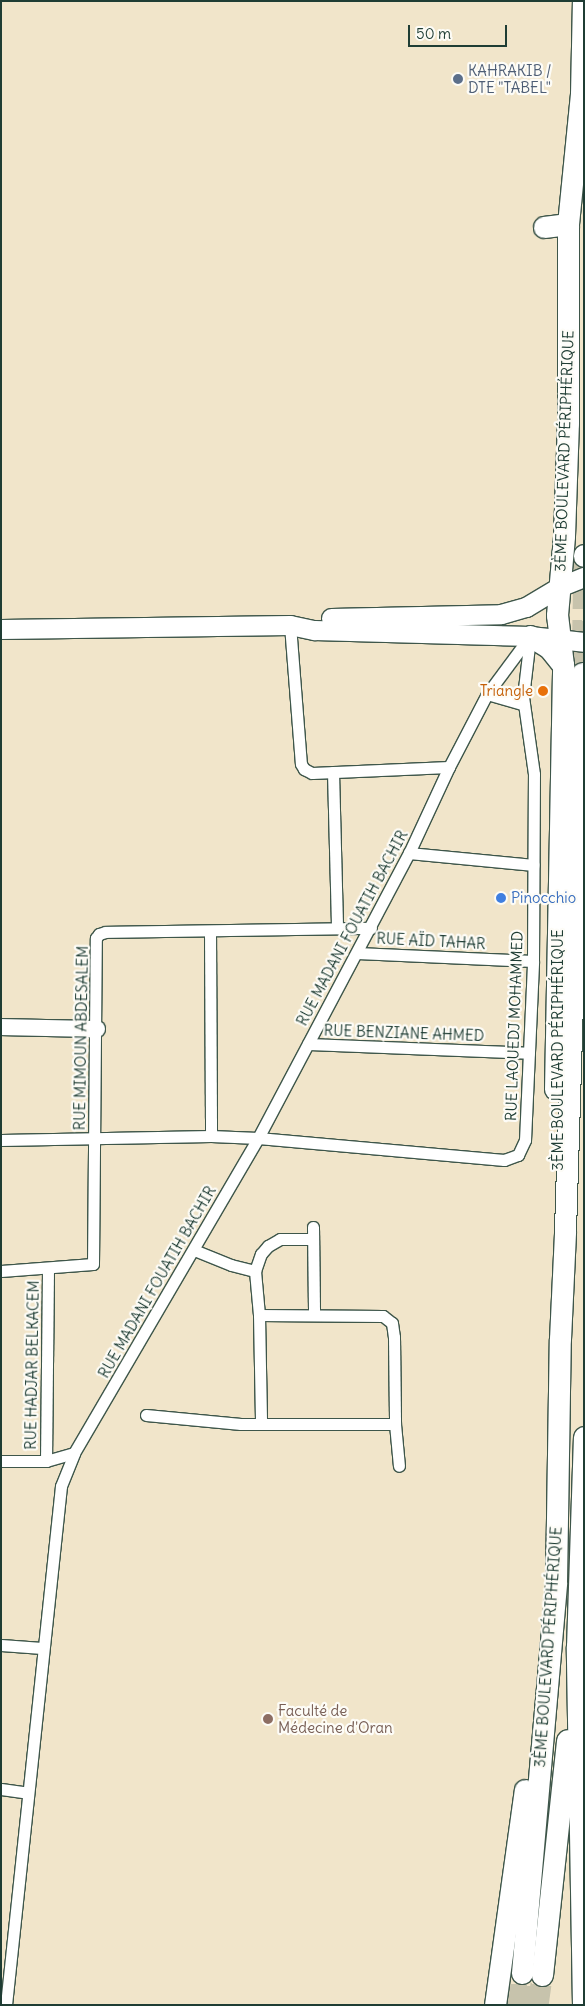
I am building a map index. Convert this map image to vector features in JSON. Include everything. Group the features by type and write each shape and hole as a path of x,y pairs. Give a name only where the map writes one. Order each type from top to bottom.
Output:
{"highway":[{"name":"3ÈME BOULEVARD PÉRIPHÉRIQUE","path":"577,1647 532,1974 556,1582 560,1339 565,1231 559,1185 555,1083 572,669 559,640 556,615 564,536 568,423 568,224 581,94 583,1"},
{"path":"581,94 584,191"},
{"path":"544,227 568,224"},
{"path":"530,636 549,648 572,669"},
{"path":"583,2005 577,1647 584,1437"},
{"path":"495,2005 542,1658 556,1582"}],"main road":[{"path":"290,626 315,619 501,614 526,607 559,587 584,577"},
{"path":"1,629 290,626 314,630 530,636 584,642"}],"street":[{"path":"290,626 300,764 304,770 312,773 449,766"},
{"name":"RUE MADANI FOUATIH BACHIR","path":"6,2005 5,1979 28,1793 42,1648 61,1486 74,1453 258,1138 371,928 486,694 530,636"},
{"name":"RUE LAOUEDJ MOHAMMED","path":"1,1140 211,1136 258,1138 509,1159 518,1155 524,1146 533,961 533,764 523,704 530,636"},
{"path":"486,694 523,704"},
{"path":"333,772 337,928"},
{"path":"409,853 533,865"},
{"name":"RUE MIMOUN ABDESALEM","path":"48,1269 93,1264 97,1029 96,938 99,934 105,932 371,928"},
{"path":"210,931 211,1136"},
{"name":"RUE AÏD TAHAR","path":"357,953 533,961"},
{"path":"1,1027 97,1029"},
{"name":"RUE BENZIANE AHMED","path":"308,1044 528,1053"},
{"path":"261,1424 259,1315 255,1271 261,1254 268,1246 280,1239 313,1233 314,1315"},
{"path":"194,1250 231,1265 255,1271"},
{"path":"1,1271 48,1269"},
{"name":"RUE HADJAR BELKACEM","path":"46,1461 48,1269"},
{"path":"259,1315 383,1316 392,1323 394,1337 395,1424 399,1466"},
{"path":"146,1415 261,1424 395,1424"},
{"path":"1,1461 46,1461 74,1453"},
{"path":"1,1645 42,1648"},
{"path":"1,1789 28,1793"}],"tunnel":[{"path":"582,673 584,559"},
{"path":"518,2005 522,1973"},
{"path":"538,2005 542,1975"}],"place":[{"name":"KAHRAKIB / DTE \"TABEL\"","path":"458,79"},
{"name":"Triangle","path":"543,691"},
{"name":"Pinocchio","path":"501,898"},
{"name":"Faculté de Médecine d'Oran","path":"268,1719"}]}
